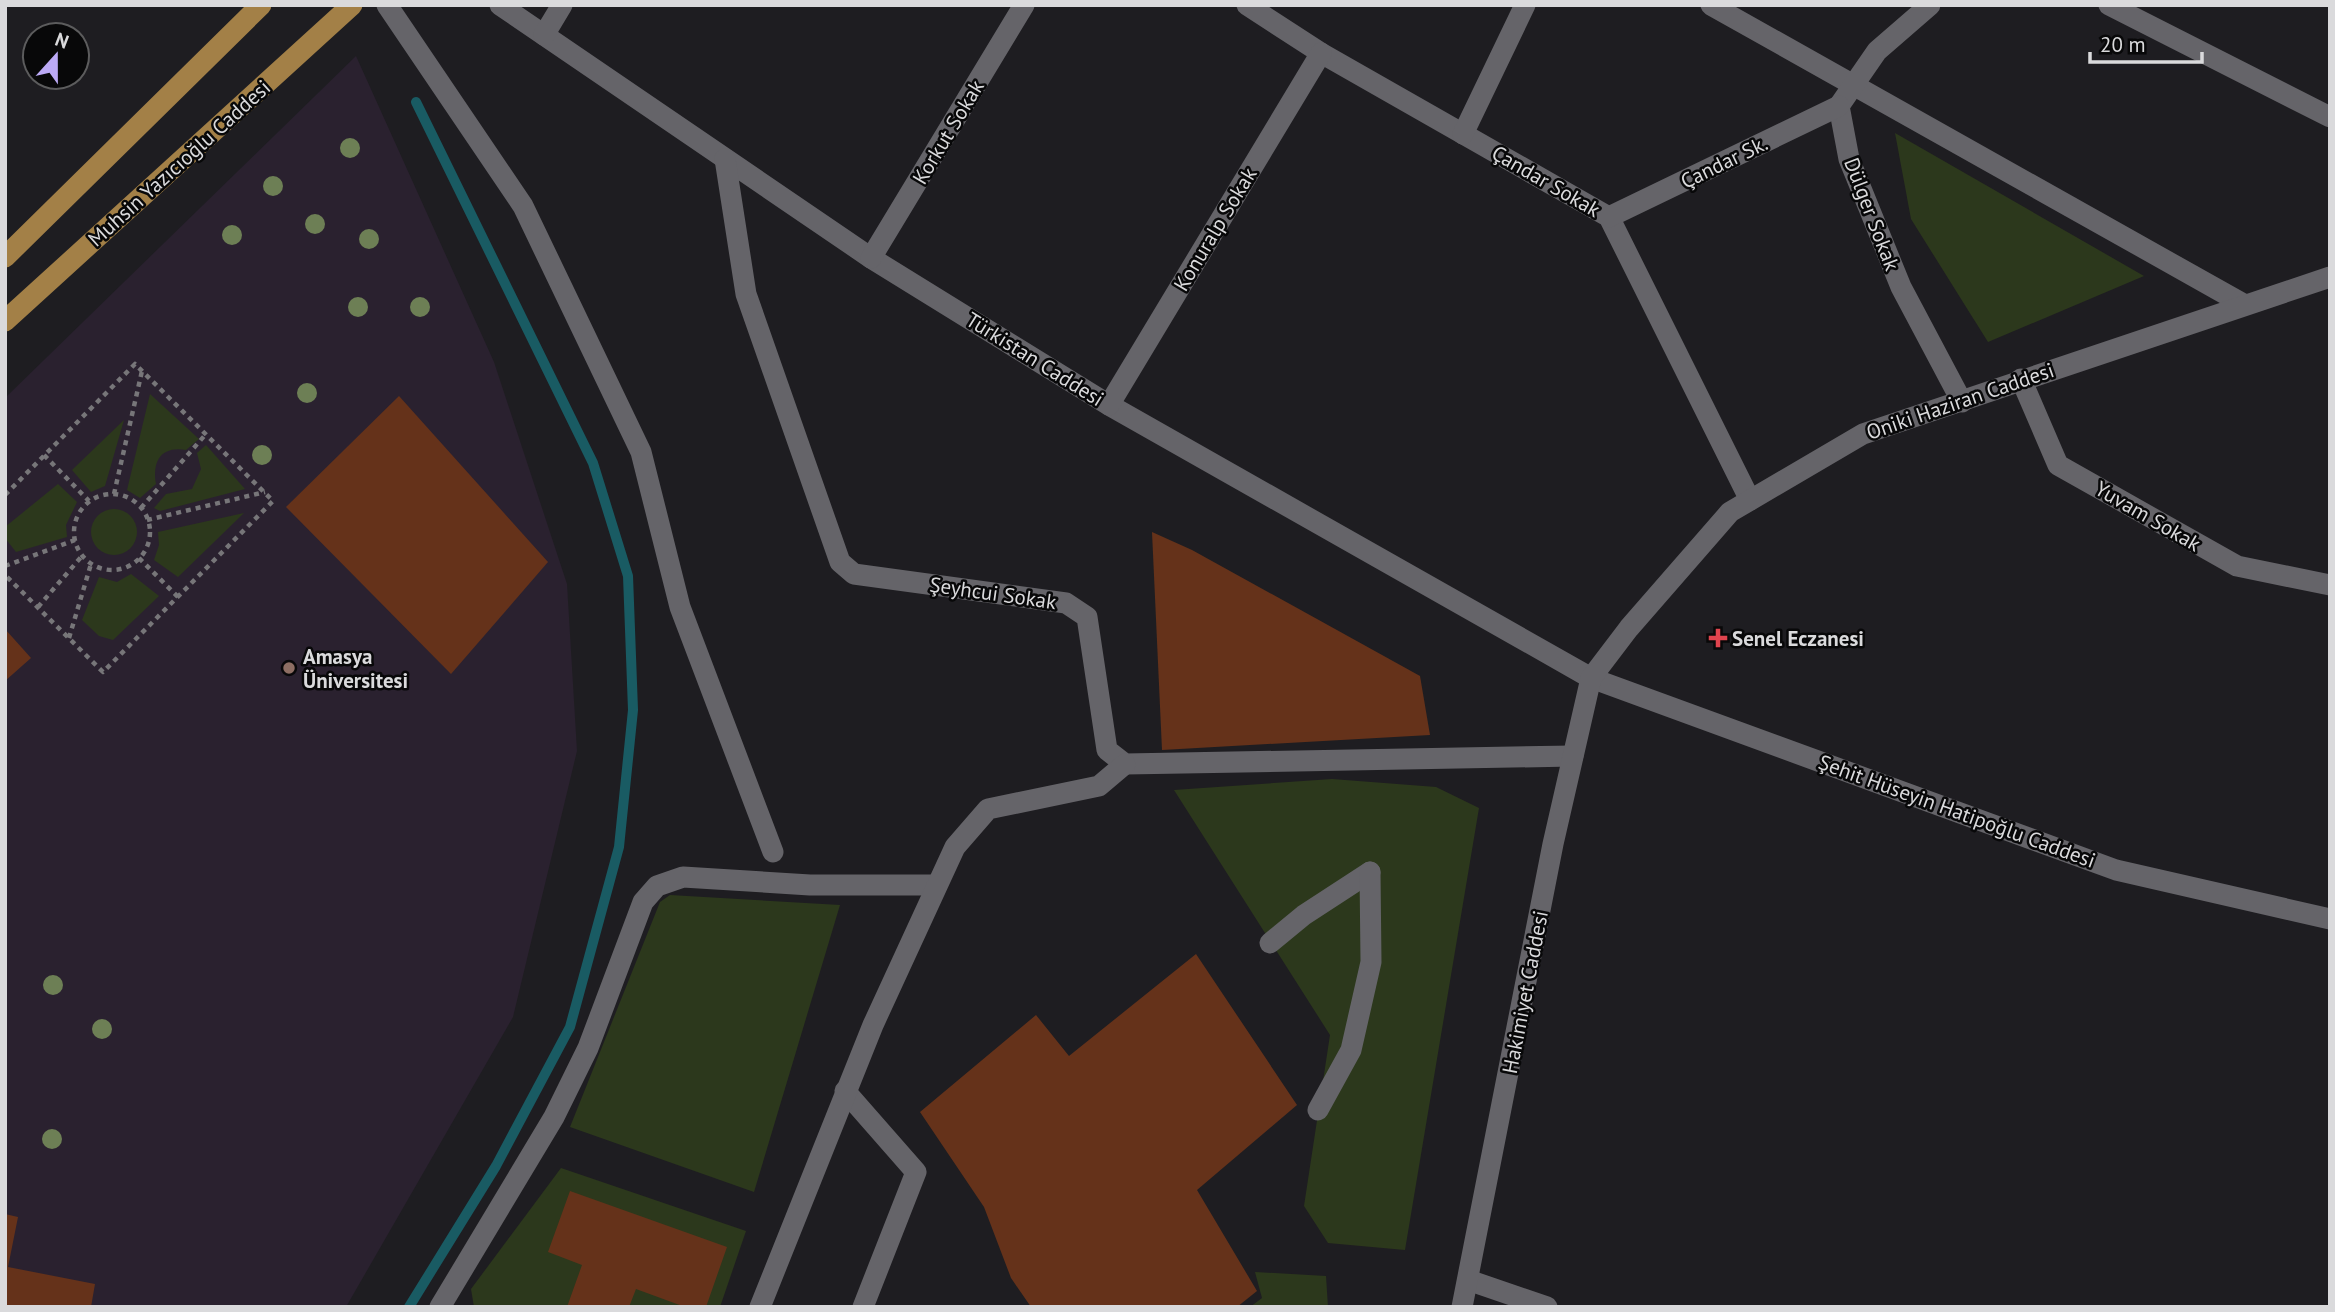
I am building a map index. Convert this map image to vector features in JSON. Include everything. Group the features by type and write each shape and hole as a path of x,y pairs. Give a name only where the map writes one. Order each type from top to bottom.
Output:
{"main road":[{"path":"5,257 261,5"},
{"name":"Muhsin Yazıcıoğlu Caddesi","path":"5,321 352,5"}],"street":[{"path":"387,5 523,206 641,452 680,607 773,852"},
{"name":"Türkistan Caddesi","path":"500,5 871,258 1109,405 1591,678"},
{"path":"544,35 562,5"},
{"name":"Korkut Sokak","path":"871,258 1024,5"},
{"name":"Çandar Sokak","path":"1247,5 1321,53 1609,218 1751,500"},
{"path":"1463,134 1525,5"},
{"path":"1711,5 2245,305"},
{"path":"1839,106 1877,51 1930,5"},
{"path":"2109,5 2330,117"},
{"name":"Konuralp Sokak","path":"1109,405 1321,53"},
{"name":"Çandar Sk.","path":"1609,218 1839,106"},
{"name":"Dülger Sokak","path":"1839,106 1849,159 1901,287 1962,402"},
{"name":"Şeyhcui Sokak","path":"725,159 746,293 840,562 854,574 1066,603 1087,617 1107,750 1125,764"},
{"name":"Oniki Haziran Caddesi","path":"1591,678 1629,628 1730,512 1863,434 2330,277"},
{"name":"Yuvam Sokak","path":"2021,379 2058,465 2236,566 2330,585"},
{"name":"Hakimiyet Caddesi","path":"1462,1307 1553,844 1591,678"},
{"name":"Şehit Hüseyin Hatipoğlu Caddesi","path":"1591,678 2116,870 2330,919"},
{"path":"760,1307 845,1091 937,885 955,847 988,809 1099,786 1125,764 1573,756"},
{"path":"1270,943 1304,915 1370,872 1371,962 1352,1050 1318,1111"},
{"path":"440,1307 554,1117 588,1048 643,902 657,886 683,877 810,885 937,885"},
{"path":"845,1091 916,1172 863,1307"},
{"path":"1468,1280 1547,1307"}],"path":[{"path":"5,495 135,364 273,501 103,672 5,575"},
{"path":"114,494 142,371"},
{"path":"141,508 206,434"},
{"path":"44,456 89,501"},
{"path":"147,520 265,492"},
{"path":"114,494 127,496 141,508 147,520 149,540 139,558 127,567 114,570 91,564 82,556 75,540 75,522 89,501 114,494"},
{"path":"5,566 75,540"},
{"path":"38,607 82,556"},
{"path":"139,558 178,597"},
{"path":"69,638 91,564"}],"shaded area":[{"name":"Amasya Üniversitesi","path":"356,56 494,362 567,584 577,751 513,1017 346,1307 5,1307 5,398"}],"green space":[{"path":"1895,133 2144,276 1988,342 1911,219"},
{"path":"150,394 199,439 186,450 171,450 160,456 155,475 156,484 140,498 127,490"},
{"path":"124,420 105,486 91,492 72,470"},
{"path":"206,445 245,489 160,511 154,508 166,494 192,489 201,469 197,453"},
{"path":"58,484 77,502 66,525 67,537 16,552 5,538 5,527"},
{"path":"114,509 130,516 137,532 130,548 114,555 98,548 91,532 98,516"},
{"path":"244,513 178,577 154,560 159,545 158,532"},
{"path":"131,574 159,596 113,640 99,636 82,620 99,577 117,582"},
{"path":"1332,779 1436,787 1479,808 1405,1250 1328,1243 1304,1206 1330,1035 1174,790"},
{"path":"670,895 840,905 754,1192 570,1127 660,902"},
{"path":"561,1168 746,1231 720,1307 474,1307 471,1289"},
{"path":"1255,1272 1326,1276 1328,1307 1250,1307 1262,1298"}],"building":[{"path":"399,396 548,562 451,674 286,507"},
{"path":"1152,532 1192,550 1420,676 1430,735 1162,750"},
{"path":"5,629 31,658 5,681"},
{"path":"1196,954 1297,1105 1197,1190 1257,1291 1237,1307 1031,1307 1011,1278 984,1207 920,1112 1036,1015 1069,1056"},
{"path":"570,1191 727,1247 706,1307 685,1307 636,1289 629,1307 567,1307 582,1265 548,1252"},
{"path":"5,1214 18,1217 8,1267 95,1284 91,1307 5,1307"}],"waterway":[{"path":"409,1307 496,1166 570,1027 619,847 633,710 628,576 593,463 416,102"}],"place":[{"name":"Senel Eczanesi","path":"1718,638"},
{"name":"Amasya Üniversitesi","path":"289,668"}]}
